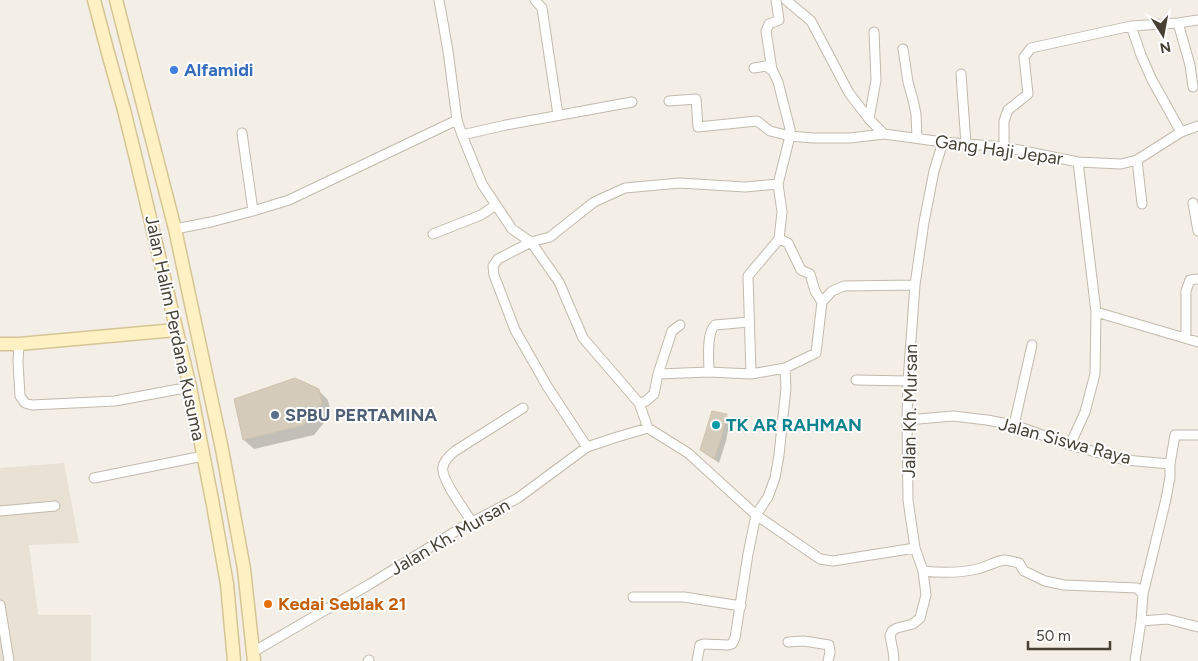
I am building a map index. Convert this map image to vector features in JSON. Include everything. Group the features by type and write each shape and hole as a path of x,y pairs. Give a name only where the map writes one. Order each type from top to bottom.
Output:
{"main road":[{"name":"Jalan Halim Perdana Kusuma","path":"94,0 127,118 190,387 227,584 234,661"},
{"name":"Jalan Halim Perdana Kusuma","path":"116,0 175,229 230,486 244,569 254,656"},
{"path":"108,53 128,48"},
{"path":"0,344 19,344 176,330"}],"street":[{"path":"439,0 457,120 482,184 512,228 531,242 559,282 583,338 639,403 648,428 688,453 756,515 820,559 833,561 915,548"},
{"path":"535,0 542,8 558,115"},
{"path":"751,374 748,276 779,239 782,212 778,184 790,136 790,129 778,82 772,70 766,31 769,24 779,20 776,0"},
{"path":"786,0 811,21 849,93 869,120 884,134"},
{"path":"1004,147 1004,120 1008,110 1028,94 1024,56 1031,48 1131,26 1198,20"},
{"path":"1178,23 1190,65 1193,87"},
{"path":"1131,26 1152,80 1181,132"},
{"path":"869,120 876,80 874,32"},
{"path":"903,49 908,82 916,114 917,138"},
{"path":"754,68 766,66 772,70"},
{"path":"962,74 966,144"},
{"name":"Gang Haji Jepar","path":"669,101 696,99 698,128 757,121 770,131 790,136 850,138 884,134 943,142 1004,147 1078,162 1120,164 1137,160 1181,132 1198,126"},
{"path":"462,135 632,102"},
{"path":"175,229 252,211 297,196 457,120"},
{"path":"242,133 252,211"},
{"name":"Jalan Kh. Mursan","path":"894,661 890,636 892,631 912,624 920,618 926,595 922,571 915,548 908,500 908,381 915,285 924,222 934,170 943,142"},
{"path":"1137,160 1142,204"},
{"path":"1070,445 1085,412 1095,374 1096,312 1078,162"},
{"path":"587,447 547,386 515,330 494,275 493,266 498,258 531,242 550,237 594,202 625,188 680,183 745,187 778,184"},
{"path":"1193,203 1198,231"},
{"path":"433,234 481,215 496,205"},
{"path":"779,239 788,243 801,270 810,274 815,291 822,302"},
{"path":"1186,338 1186,291 1190,280 1198,279"},
{"path":"658,374 708,372 751,374 785,368 816,353 822,302 832,291 844,286 915,285"},
{"path":"1096,312 1198,342"},
{"path":"708,372 711,329 724,324 749,322"},
{"path":"639,403 646,401 654,394 658,374 672,331 680,325"},
{"path":"19,344 20,396 25,403 32,405 115,401 190,387"},
{"path":"1014,426 1032,345"},
{"path":"697,661 700,645 728,646 732,644 735,638 756,515 768,496 775,478 786,388 785,368"},
{"path":"856,380 908,381"},
{"path":"472,522 445,480 442,468 446,460 455,451 523,408"},
{"name":"Jalan Siswa Raya","path":"907,420 953,416 987,420 1014,426 1070,445 1125,460 1170,464"},
{"name":"Jalan Kh. Mursan","path":"254,656 472,522 518,498 587,447 648,428"},
{"path":"1135,661 1143,594 1166,499 1175,435 1198,435"},
{"path":"94,478 203,456"},
{"path":"0,511 55,506"},
{"path":"922,571 939,573 961,571 1005,560 1019,563 1024,571 1045,581 1064,584 1137,588 1143,594"},
{"path":"633,597 684,597 740,606"},
{"path":"0,605 9,661"},
{"path":"1141,621 1167,619 1198,627"},
{"path":"788,642 804,641 829,645 828,661"}],"shaded area":[{"path":"64,463 79,543 29,545 38,615 91,615 91,661 0,661 0,468"}],"building":[{"name":"SPBU PERTAMINA","path":"295,378 319,389 322,404 304,425 243,440 234,399"},
{"name":"TK AR RAHMAN","path":"712,411 727,414 714,459 700,450"}],"place":[{"name":"Alfamidi","path":"174,70"},
{"name":"SPBU PERTAMINA","path":"275,415"},
{"name":"TK AR RAHMAN","path":"716,425"},
{"name":"Kedai Seblak 21","path":"268,604"}]}
